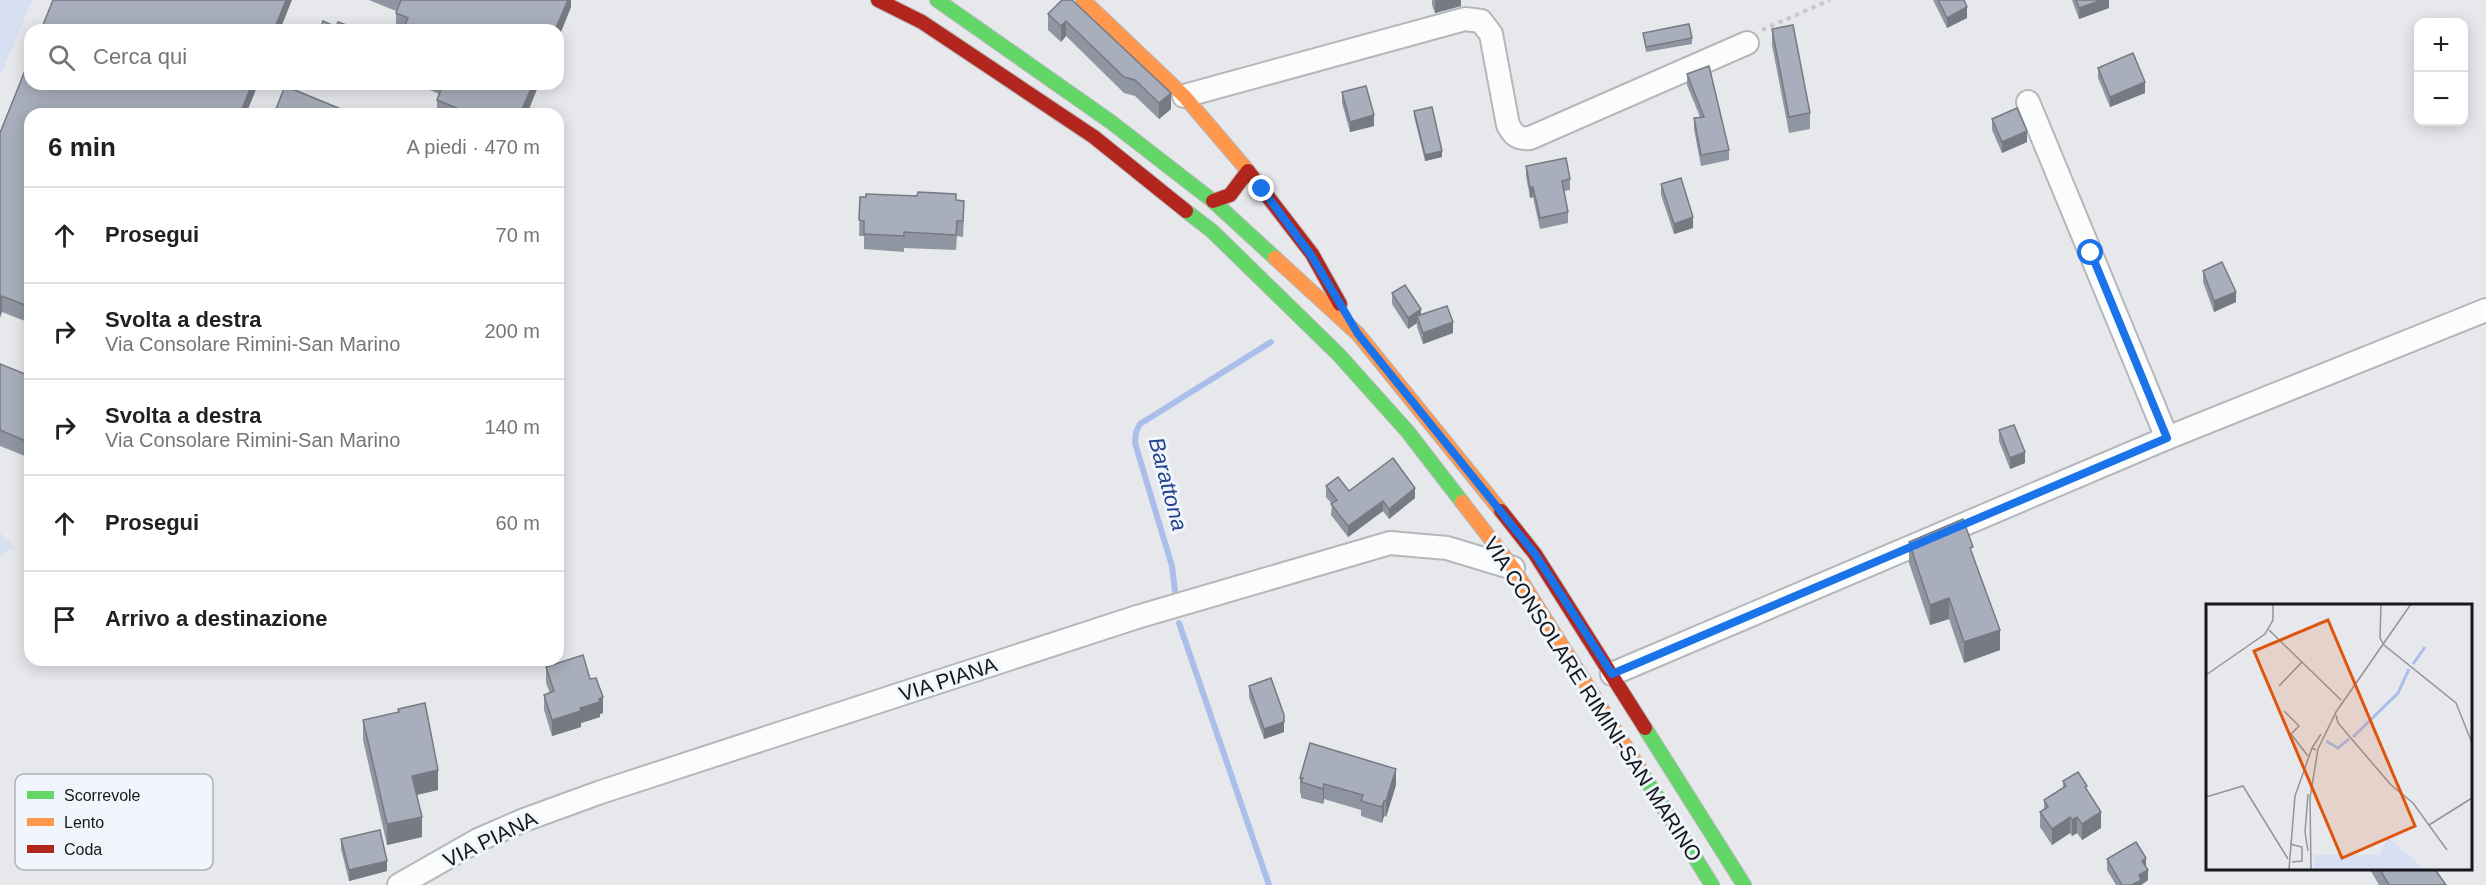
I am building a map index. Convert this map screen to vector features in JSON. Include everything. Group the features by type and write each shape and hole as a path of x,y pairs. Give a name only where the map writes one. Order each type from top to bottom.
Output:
{"main road":[{"name":"VIA CONSOLARE RIMINI-SAN MARINO","path":"878,0 921,22 1094,137 1212,231 1339,355 1400,423 1513,568 1712,885"},
{"name":"VIA CONSOLARE RIMINI-SAN MARINO","path":"937,0 1111,122 1213,201 1358,334 1535,554 1744,885"},
{"path":"1083,0 1184,96 1248,171 1311,255 1358,334"},
{"path":"1213,201 1230,195 1236,190 1248,171"}],"street":[{"path":"1184,96 1465,20 1481,21 1491,34 1508,125 1513,135 1530,138 1747,43"},
{"path":"2028,102 2167,438"},
{"name":"VIA CONSOLARE RIMINI-SAN MARINO","path":"1612,674 2167,438 2486,310"},
{"name":"VIA PIANA","path":"399,885 478,840 524,820 601,792 1137,617 1390,543 1447,548 1513,568"}],"path":[{"path":"1747,43 1767,27 1830,0"}],"shaded area":[{"path":"0,0 32,0 0,76"},
{"path":"0,533 15,547 0,555"}],"building":[{"path":"53,0 286,0 276,24 43,24"},
{"path":"401,0 568,0 558,24 406,24 408,18 396,13"},
{"path":"1062,0 1072,0 1171,93 1159,103 1135,80 1124,77 1066,21 1061,26 1048,14"},
{"path":"1938,0 1964,0 1967,7 1947,18"},
{"path":"2076,0 2102,0 2079,8"},
{"path":"1689,24 1692,38 1646,47 1643,33"},
{"path":"1793,25 1810,113 1789,117 1772,29"},
{"path":"2133,53 2145,82 2110,97 2098,68"},
{"path":"1709,66 1729,150 1701,155 1694,118 1704,117 1687,74"},
{"path":"24,73 24,90 250,90 242,108 24,108 24,305 2,296 0,302 0,133"},
{"path":"1366,86 1374,115 1350,122 1342,92"},
{"path":"283,90 295,90 338,108 276,108"},
{"path":"441,90 530,90 523,108 456,108 437,100"},
{"path":"1432,107 1442,151 1425,155 1414,111"},
{"path":"2017,108 2027,131 2002,142 1992,119"},
{"path":"1566,158 1570,179 1562,181 1568,212 1540,218 1526,166"},
{"path":"1681,178 1693,217 1674,224 1661,184"},
{"path":"918,192 956,194 956,200 964,201 963,221 957,221 956,235 904,232 904,236 864,234 864,221 859,220 860,197 866,197 866,194 917,196"},
{"path":"2222,262 2236,292 2214,301 2203,271"},
{"path":"1405,285 1421,309 1408,318 1392,293"},
{"path":"1447,306 1453,322 1423,333 1417,316"},
{"path":"0,364 24,374 24,440 0,430"},
{"path":"2014,425 2025,452 2010,458 1999,430"},
{"path":"1393,458 1415,488 1389,509 1383,501 1348,526 1331,504 1337,500 1326,486 1338,477 1349,491"},
{"path":"1963,519 1973,547 1970,548 2000,630 1964,642 1949,598 1930,605 1909,542"},
{"path":"583,655 590,679 596,678 603,697 599,699 600,702 580,708 581,711 552,720 544,695 554,691 546,667 564,666 564,661"},
{"path":"1271,678 1284,715 1284,722 1264,729 1249,686"},
{"path":"425,703 438,770 412,776 422,817 387,824 363,720 399,712 398,709"},
{"path":"1310,743 1396,769 1382,807 1361,801 1363,795 1324,784 1323,789 1301,782 1303,778 1300,778"},
{"path":"2078,772 2101,812 2082,824 2077,817 2072,820 2070,817 2052,829 2040,812 2048,807 2044,800 2066,786 2063,781"},
{"path":"380,830 387,861 349,870 341,839"},
{"path":"2136,842 2146,858 2142,861 2148,870 2139,875 2141,880 2132,885 2122,885 2107,859"},
{"path":"2380,870 2435,870 2446,885 2389,885"}],"waterway":[{"name":"Barattona","path":"1176,600 1172,566 1135,443 1136,432 1140,424 1271,342"},
{"name":"Barattona","path":"1179,623 1269,885"}],"traffic: fast":[{"path":"937,0 1111,122 1213,201 1275,258"},
{"path":"1186,211 1212,231 1339,355 1408,432 1462,502"},
{"path":"1645,728 1744,885"},
{"path":"1639,768 1712,885"}],"traffic: slow":[{"path":"1083,0 1184,96 1248,171"},
{"path":"1275,258 1358,334 1501,511"},
{"path":"1462,502 1513,568 1639,768"}],"traffic: jam":[{"path":"878,0 922,22 1094,137 1186,211"},
{"path":"1213,201 1230,195 1248,171 1312,254 1340,304"},
{"path":"1501,511 1535,554 1645,728"}],"route":[{"path":"1262,189 1311,255 1358,334 1535,554 1612,674 2167,438 2091,253"}]}
